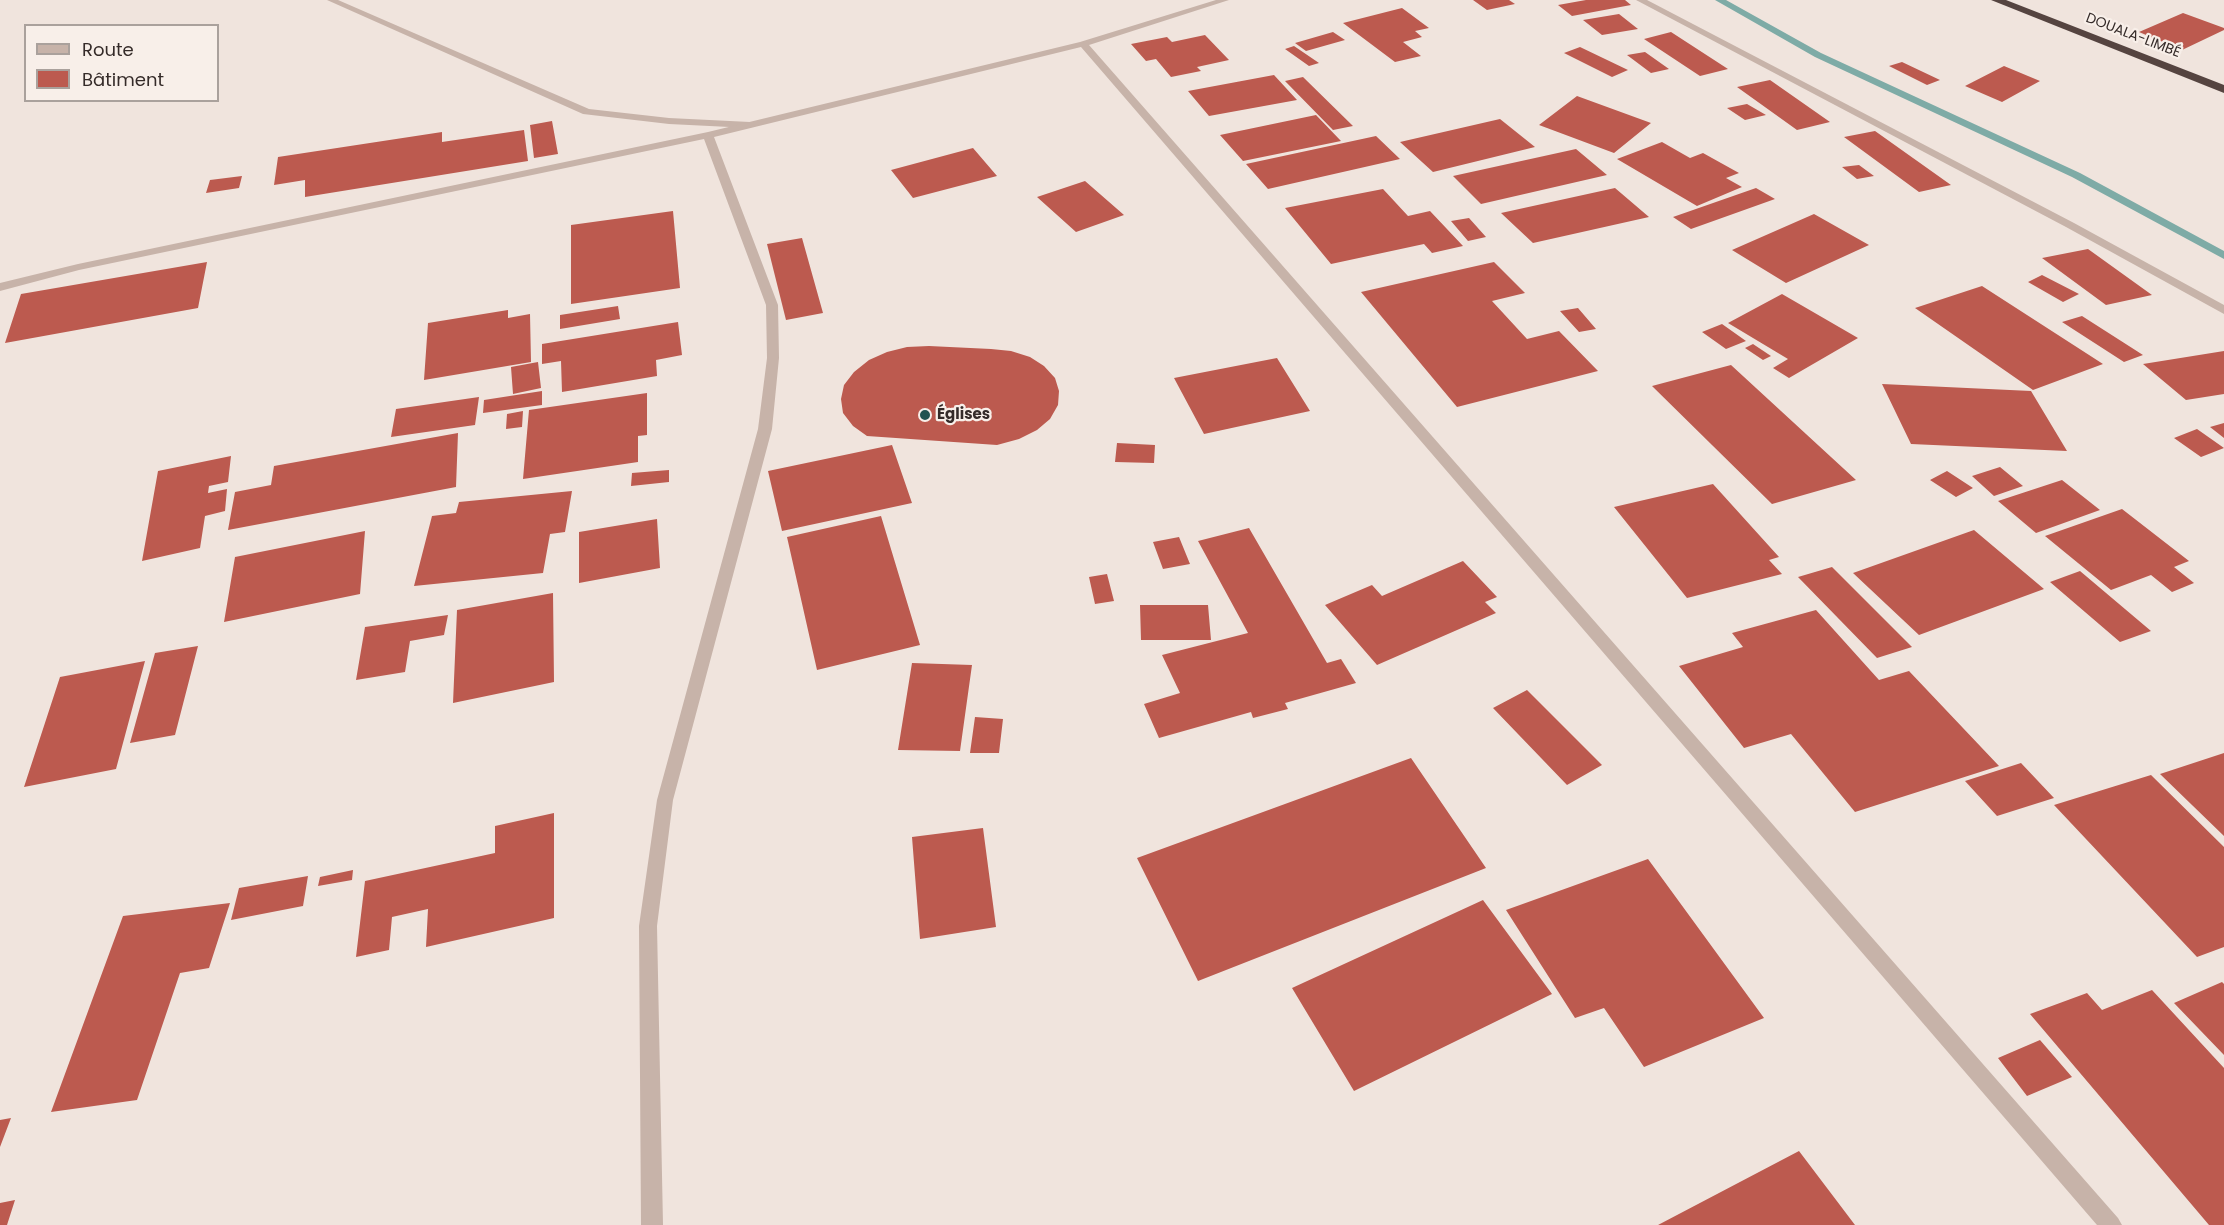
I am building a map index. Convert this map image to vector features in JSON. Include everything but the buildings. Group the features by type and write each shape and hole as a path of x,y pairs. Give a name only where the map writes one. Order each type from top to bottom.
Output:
{"highway":[{"name":"DOUALA-LIMBÉ","path":"1996,0 2224,89"}],"street":[{"path":"331,0 586,111 669,121 750,125"},
{"path":"0,286 78,267 708,135 1083,44 1225,0"},
{"path":"1640,0 2070,225 2224,310"},
{"path":"1083,44 2111,1225"},
{"path":"652,1225 648,926 663,811 765,429 773,358 772,305 708,135"}],"waterway":[{"path":"1719,0 1818,55 2076,175 2224,256"}],"place":[{"name":"Églises","path":"925,415"}]}
